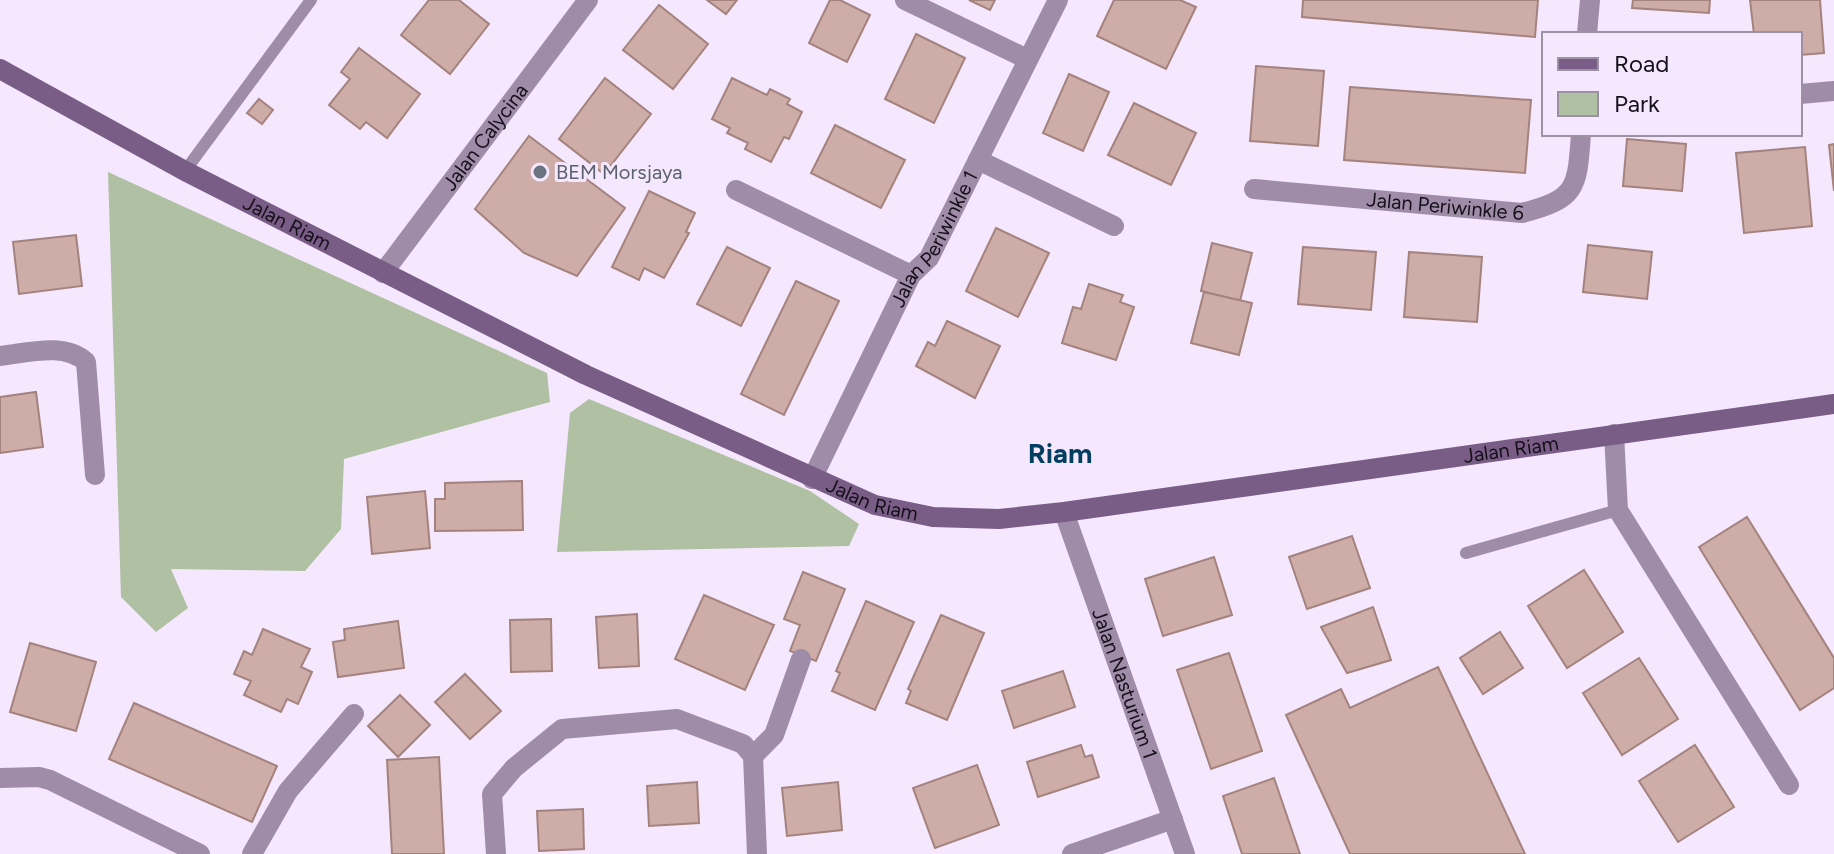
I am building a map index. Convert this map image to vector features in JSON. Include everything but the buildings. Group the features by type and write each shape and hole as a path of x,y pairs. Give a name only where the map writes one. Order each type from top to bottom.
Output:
{"main road":[{"name":"Jalan Riam","path":"0,69 185,171 620,391 875,505 933,517 999,519 1064,512 1834,404"}],"street":[{"name":"Jalan Calycina","path":"383,273 588,0"},
{"path":"905,0 1027,59"},
{"name":"Jalan Periwinkle 1","path":"812,479 911,275 929,258 1058,0"},
{"path":"1587,32 1590,0"},
{"path":"1802,94 1834,91"},
{"name":"Jalan Periwinkle 6","path":"1254,189 1522,213 1564,198 1578,179 1581,136"},
{"path":"978,160 1114,226"},
{"path":"736,190 911,275"},
{"path":"0,356 64,350 76,352 86,362 95,475"},
{"path":"1614,434 1618,510 1789,785"},
{"name":"Jalan Nasturium 1","path":"1064,512 1185,854"},
{"path":"753,756 774,735 801,659"},
{"path":"252,854 288,791 354,714"},
{"path":"496,854 492,794 514,768 562,729 677,719 743,744 753,756 757,854"},
{"path":"0,778 39,777 50,780 200,854"},
{"path":"1072,854 1173,819"}],"lane":[{"path":"185,171 311,0"},
{"path":"1466,553 1618,510"}],"green space":[{"path":"108,172 547,373 550,402 344,459 341,529 305,571 171,569 188,608 156,632 121,597"},
{"path":"589,399 810,491 859,524 849,546 557,552 570,413"}],"place":[{"name":"BEM Morsjaya","path":"540,172"}],"district":[{"name":"Riam","path":"1060,453"}]}
